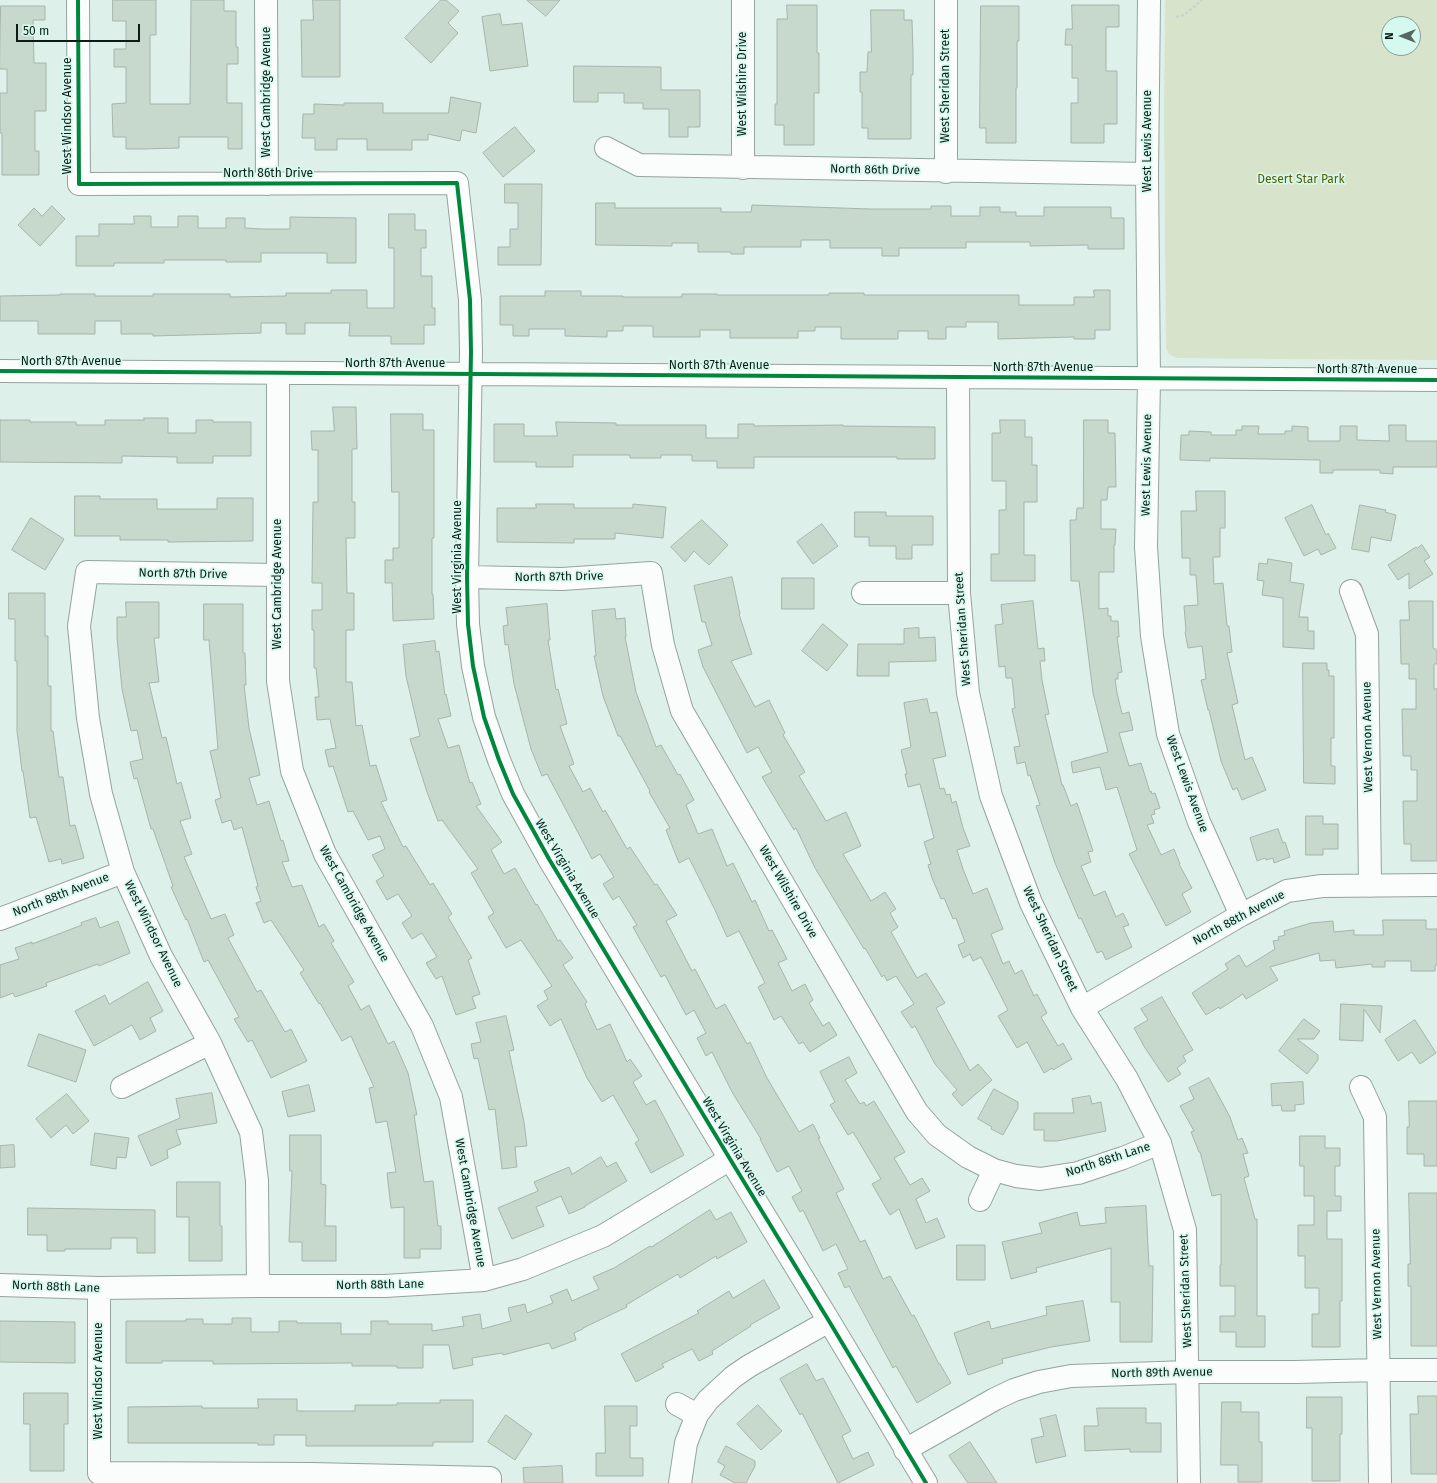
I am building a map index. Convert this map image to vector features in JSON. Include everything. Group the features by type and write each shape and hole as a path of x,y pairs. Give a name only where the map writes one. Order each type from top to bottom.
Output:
{"street":[{"name":"West Windsor Avenue","path":"78,0 79,184"},
{"name":"West Cambridge Avenue","path":"266,0 267,184"},
{"name":"West Wilshire Drive","path":"743,0 743,168"},
{"name":"West Sheridan Street","path":"946,0 946,172"},
{"name":"West Lewis Avenue","path":"1149,0 1149,379 1146,547 1152,636 1168,734 1199,822 1241,914"},
{"name":"North 86th Drive","path":"606,148 639,165 946,172 1148,174"},
{"name":"North 86th Drive","path":"79,184 457,183"},
{"name":"West Virginia Avenue","path":"457,183 470,300 467,577 468,624 473,666 482,710 499,760 513,794 549,858 926,1483"},
{"name":"North 87th Avenue","path":"0,371 1437,380"},
{"name":"West Cambridge Avenue","path":"278,373 278,681 292,771 325,854 422,1026 451,1097 484,1280"},
{"name":"West Sheridan Street","path":"958,378 959,593 968,693 991,796 1031,903 1082,1008 1127,1079 1160,1143 1185,1230 1189,1483"},
{"name":"West Windsor Avenue","path":"87,572 79,626 88,718 101,794 123,872 161,956 210,1043 251,1132 257,1181 258,1286"},
{"name":"North 87th Drive","path":"87,572 278,575"},
{"name":"West Wilshire Drive","path":"651,573 663,645 682,711 917,1112 937,1135 968,1157 994,1170"},
{"name":"North 87th Drive","path":"467,577 562,579 651,573"},
{"name":"West Vernon Avenue","path":"1351,591 1367,634 1370,886"},
{"path":"863,593 959,593"},
{"name":"North 88th Avenue","path":"0,919 123,872"},
{"name":"North 88th Avenue","path":"1082,1008 1241,914 1287,892 1322,886 1437,885"},
{"path":"122,1087 210,1043"},
{"name":"West Vernon Avenue","path":"1361,1087 1375,1117 1380,1483"},
{"name":"North 88th Lane","path":"994,1170 1040,1180 1078,1173 1123,1158 1160,1143"},
{"name":"North 88th Lane","path":"0,1285 99,1288 385,1286 484,1280 523,1269 603,1236 730,1159"},
{"path":"980,1200 994,1170"},
{"name":"West Windsor Avenue","path":"99,1288 99,1473 303,1474 490,1480"},
{"path":"680,1483 686,1443 698,1415 708,1400 749,1366 829,1321"},
{"name":"North 89th Avenue","path":"905,1450 995,1399 1014,1390 1039,1382 1070,1376 1188,1372 1437,1370"},
{"path":"677,1404 698,1415"}],"path":[{"path":"1176,17 1184,15 1202,0"}],"green space":[{"name":"Desert Star Park","path":"1165,0 1437,0 1437,360 1176,358 1169,354 1166,348 1164,116"}],"building":[{"path":"113,0 156,0 156,35 150,35 150,104 190,104 191,0 224,0 224,11 236,11 236,47 238,47 238,64 227,64 227,103 242,103 242,149 228,149 228,137 179,137 179,148 126,149 126,137 113,137 112,104 126,103 126,67 114,67 114,49 126,49 126,21 113,21"},
{"path":"313,0 340,0 340,77 302,77 301,20 313,20"},
{"path":"441,0 446,0 459,11 448,23 458,33 431,63 405,38"},
{"path":"527,0 560,0 546,16"},
{"path":"787,5 817,5 819,93 814,93 814,145 784,145 784,125 775,125 775,104 777,104 777,19 787,19"},
{"path":"1072,5 1119,5 1119,27 1106,27 1106,71 1117,71 1117,124 1104,124 1104,143 1071,143 1071,103 1078,103 1078,78 1072,78 1072,45 1065,45 1066,29 1072,29"},
{"path":"1,6 45,6 45,20 33,20 34,63 46,63 46,111 35,111 35,151 39,151 39,175 2,175 0,93 7,93 7,69 0,69"},
{"path":"981,6 1019,6 1019,41 1017,41 1016,143 986,143 986,128 980,128"},
{"path":"871,10 904,10 904,20 912,20 913,75 911,75 911,139 868,139 868,128 862,128 862,92 860,92 860,72 867,72 868,52 871,52"},
{"path":"500,14 502,25 522,23 528,66 490,71 482,17"},
{"path":"574,66 661,67 661,90 700,90 700,127 688,127 688,137 669,137 669,109 643,109 643,103 624,103 624,93 598,93 598,102 574,102"},
{"path":"451,97 481,103 476,133 462,130 460,141 428,134 428,140 412,140 412,150 367,150 367,139 337,139 337,150 315,150 315,138 302,138 303,114 314,114 314,104 344,105 344,103 383,103 383,113 448,113"},
{"path":"515,127 535,151 503,177 483,153"},
{"path":"505,184 542,184 541,265 498,265 498,247 510,247 510,229 518,229 518,203 505,203"},
{"path":"596,203 615,203 615,208 721,208 721,212 751,212 752,205 871,209 931,209 931,206 951,206 951,216 980,216 980,207 1000,207 1000,212 1016,212 1016,216 1044,216 1044,207 1111,207 1111,218 1124,218 1124,249 1088,249 1088,245 1030,246 1030,242 966,242 966,248 899,248 899,256 882,256 882,248 830,248 830,240 801,240 801,247 744,247 744,254 731,254 731,252 698,252 698,243 672,243 672,246 596,245"},
{"path":"52,206 65,219 40,246 18,225 34,208 42,216"},
{"path":"389,214 415,214 415,230 426,230 426,248 421,248 421,276 432,276 432,308 435,308 435,325 424,325 424,344 391,344 391,336 349,336 350,323 305,323 305,334 286,334 286,323 261,323 261,333 153,336 153,334 121,334 121,321 95,321 95,334 38,334 38,321 0,321 0,296 60,294 95,294 95,296 153,296 153,294 230,294 230,297 286,296 286,293 331,293 331,290 367,290 367,308 394,308 394,248 389,248"},
{"path":"134,216 151,216 151,227 178,227 178,216 198,216 198,228 226,228 226,218 245,218 245,228 261,229 290,229 290,217 356,218 356,263 327,263 327,253 261,253 261,262 226,262 226,260 164,260 164,263 114,263 114,266 76,266 76,236 99,236 99,224 134,224"},
{"path":"1094,290 1110,290 1110,330 1095,330 1095,339 1074,339 1074,337 998,339 998,322 966,322 966,327 946,327 946,339 928,339 928,331 898,331 898,339 841,339 841,327 815,327 815,331 798,331 798,338 730,338 730,330 700,330 700,337 653,337 653,326 623,326 623,331 607,331 607,337 565,336 565,329 529,329 529,336 513,336 513,325 500,325 500,296 545,296 545,291 581,291 581,296 623,297 682,297 682,294 829,295 829,293 864,293 864,295 1019,295 1019,305 1074,305 1074,297 1094,297"},
{"path":"333,407 356,407 357,449 352,449 352,502 355,502 355,538 346,538 347,593 354,593 354,630 346,630 346,682 352,682 356,726 362,725 370,766 376,765 387,800 381,802 403,847 406,846 430,885 433,883 452,914 448,917 472,958 468,960 480,994 472,997 476,1008 456,1015 442,976 436,979 426,963 437,957 422,933 412,939 402,923 412,916 398,894 387,900 376,881 384,876 372,855 385,849 380,836 368,840 353,811 348,812 333,766 329,767 325,750 336,748 330,719 317,720 315,697 319,697 316,668 314,668 314,630 312,630 312,610 322,610 322,583 312,583 313,502 318,502 318,450 312,450 311,431 334,431"},
{"path":"391,414 423,414 423,430 434,430 434,538 432,538 432,594 434,619 393,621 392,583 385,583 385,560 393,560 393,548 399,548 399,492 392,492"},
{"path":"144,418 168,418 168,433 196,433 196,420 213,420 213,422 251,422 251,456 213,456 213,463 177,463 177,457 122,456 122,463 0,462 0,420 30,420 30,422 76,422 76,425 105,425 105,420 144,420"},
{"path":"1000,420 1025,420 1025,437 1032,437 1032,465 1037,465 1037,502 1024,502 1024,555 1035,555 1035,581 991,581 991,554 999,554 999,510 1006,510 1006,481 992,481 992,433 1000,433"},
{"path":"1084,420 1108,420 1108,433 1115,433 1116,487 1108,487 1107,500 1101,500 1101,529 1116,529 1114,545 1114,572 1099,572 1099,609 1108,608 1108,616 1111,616 1111,621 1118,621 1119,637 1117,637 1122,672 1118,673 1118,679 1115,679 1122,714 1129,712 1133,730 1119,733 1129,766 1141,763 1150,792 1151,791 1152,794 1155,793 1160,808 1154,810 1155,814 1151,815 1154,823 1147,825 1161,855 1174,849 1179,864 1192,888 1182,894 1191,912 1166,926 1129,854 1137,850 1117,787 1106,790 1100,767 1073,773 1071,762 1108,752 1093,693 1079,581 1071,581 1070,520 1076,520 1077,508 1083,508"},
{"path":"556,422 616,423 616,425 706,425 706,438 738,438 738,424 754,424 754,426 843,425 935,427 935,459 897,459 897,457 754,457 754,468 717,468 717,461 692,461 692,455 661,455 661,458 630,458 630,455 573,455 573,467 536,467 536,462 494,462 494,424 524,424 524,436 557,436"},
{"path":"1389,425 1406,425 1406,441 1437,441 1437,467 1393,467 1393,474 1380,473 1380,470 1333,470 1333,473 1320,473 1320,460 1210,458 1210,461 1180,460 1181,435 1189,435 1189,431 1211,432 1211,435 1236,435 1236,430 1242,430 1242,426 1259,426 1258,434 1285,434 1285,431 1292,431 1292,426 1308,427 1308,441 1340,441 1340,426 1357,426 1357,440 1389,441"},
{"path":"1196,491 1225,491 1225,528 1220,528 1220,557 1213,557 1214,584 1223,583 1227,626 1229,626 1232,652 1227,653 1238,703 1232,705 1245,760 1252,757 1266,790 1242,800 1237,788 1233,790 1221,761 1201,680 1206,679 1202,646 1188,648 1185,632 1184,606 1198,605 1196,575 1190,575 1190,558 1182,558 1181,511 1196,511"},
{"path":"75,496 100,496 100,499 157,499 157,509 217,509 217,498 253,498 253,541 168,542 168,540 120,540 120,536 75,536"},
{"path":"536,504 574,504 574,508 633,508 633,504 666,507 663,538 615,533 615,539 574,539 574,543 497,542 497,508 536,508"},
{"path":"1312,505 1326,535 1328,533 1336,548 1321,555 1318,549 1304,556 1285,518"},
{"path":"1360,505 1386,510 1385,512 1396,515 1391,541 1371,537 1369,552 1352,549"},
{"path":"855,512 886,512 886,516 933,516 933,545 912,545 912,559 896,559 896,546 869,546 869,537 855,537"},
{"path":"31,518 64,539 45,570 12,550"},
{"path":"702,520 728,545 709,565 694,551 685,562 671,547"},
{"path":"822,524 838,546 813,564 797,542"},
{"path":"1422,545 1430,557 1424,561 1433,574 1409,589 1409,573 1398,580 1388,565 1416,547 1417,548"},
{"path":"1268,559 1292,563 1290,582 1304,584 1299,617 1308,617 1308,631 1314,631 1314,649 1283,647 1283,598 1262,595 1264,581 1257,580 1259,563 1267,564"},
{"path":"732,577 739,614 752,654 731,661 755,707 769,700 785,733 783,735 805,772 799,776 826,821 846,812 861,846 843,854 871,901 885,892 896,909 890,913 898,927 891,932 917,978 926,973 945,1003 936,1008 970,1071 978,1064 992,1080 962,1106 952,1094 957,1090 935,1064 915,1026 912,1028 901,1012 914,1004 896,976 887,981 884,975 882,977 865,948 864,949 815,868 796,828 794,830 762,777 772,772 758,747 747,753 703,667 698,650 712,645 705,622 702,622 694,586"},
{"path":"782,578 814,578 814,609 782,609"},
{"path":"9,593 45,593 45,636 48,636 48,686 51,686 51,731 53,731 59,777 63,777 70,826 75,825 84,858 62,864 61,859 49,862 36,817 30,818 17,731 17,661 15,661 15,619 9,619"},
{"path":"1033,601 1038,649 1044,648 1045,661 1040,661 1042,680 1049,714 1045,715 1062,785 1071,806 1077,803 1093,851 1088,852 1091,862 1081,866 1094,896 1105,891 1116,917 1123,913 1129,925 1123,927 1132,947 1106,960 1102,951 1097,953 1081,918 1079,919 1055,863 1036,806 1040,805 1030,775 1028,776 1025,762 1017,764 1014,747 1020,746 1012,709 1015,708 1012,678 1006,678 1005,666 999,667 995,625 1003,624 1001,605"},
{"path":"1409,601 1433,601 1433,648 1437,650 1437,664 1434,664 1434,689 1437,689 1437,861 1411,861 1411,844 1404,844 1403,801 1417,801 1417,770 1411,770 1411,756 1403,756 1402,709 1416,709 1416,679 1409,679 1409,664 1401,664 1400,620 1409,620"},
{"path":"126,602 159,602 159,638 154,638 159,682 149,683 162,738 166,737 177,784 181,782 191,818 180,821 192,854 184,857 211,919 225,914 234,935 228,938 257,992 261,990 285,1032 291,1029 307,1061 271,1078 252,1040 248,1042 234,1019 239,1017 208,960 204,962 187,919 186,920 171,887 173,886 153,829 151,829 137,778 134,779 130,762 143,759 137,730 131,731 122,689 117,638 117,617 126,617"},
{"path":"204,604 243,604 243,653 245,653 246,685 244,685 249,728 260,775 249,778 257,805 269,801 281,841 283,840 289,861 282,862 292,887 302,885 319,927 324,924 334,941 331,943 354,982 348,986 361,1010 369,1005 388,1044 394,1041 408,1073 417,1115 414,1115 424,1182 433,1181 438,1226 441,1226 441,1249 420,1249 420,1258 404,1258 404,1207 391,1208 387,1173 396,1172 387,1121 376,1123 369,1088 374,1087 351,1036 342,1041 320,1003 319,1004 300,973 304,970 271,920 264,923 256,903 261,901 256,887 258,886 242,827 234,830 231,820 222,823 215,800 221,798 210,751 218,749 209,640 204,640"},
{"path":"547,604 550,640 548,640 556,690 558,689 567,724 560,726 574,764 569,766 583,792 590,788 603,812 605,810 627,849 630,847 677,915 666,921 692,971 695,969 716,1009 725,1004 747,1044 750,1042 767,1078 799,1132 813,1124 820,1138 818,1138 844,1189 836,1193 860,1242 865,1240 883,1279 890,1276 912,1316 914,1315 939,1364 951,1383 917,1403 896,1366 893,1368 849,1286 845,1288 838,1273 848,1269 836,1244 823,1251 803,1210 800,1212 792,1197 802,1191 789,1166 777,1172 761,1139 732,1092 712,1052 706,1056 697,1038 706,1033 694,1010 686,1015 665,975 661,977 633,927 637,925 619,896 613,900 603,884 614,877 600,854 592,859 547,774 542,776 531,749 514,684 508,644 505,645 503,626 508,625 506,608"},
{"path":"615,609 616,619 625,618 625,637 636,692 656,747 661,745 678,775 680,774 694,800 686,805 698,834 712,829 727,866 733,863 752,902 755,900 769,931 772,930 787,959 778,963 792,991 805,984 813,1000 809,1003 823,1026 829,1022 837,1035 810,1052 803,1042 799,1044 781,1016 774,1020 758,987 765,983 739,931 727,937 689,858 679,863 666,830 670,828 649,792 650,791 620,736 618,736 603,696 594,656 596,656 592,611"},
{"path":"823,624 848,645 827,671 802,651"},
{"path":"919,628 919,638 935,637 936,661 889,662 889,676 857,676 858,644 904,644 904,629"},
{"path":"435,641 436,652 439,651 445,695 446,694 451,716 438,719 448,748 459,745 470,783 472,782 481,804 476,806 502,842 491,850 504,874 515,868 558,941 560,940 573,958 563,965 587,1002 585,1004 597,1030 610,1024 627,1062 630,1059 642,1076 633,1082 646,1105 655,1100 684,1155 651,1173 635,1143 639,1140 613,1095 602,1102 587,1078 561,1019 550,1026 537,1006 548,999 544,991 552,986 521,940 506,948 488,917 494,913 471,873 478,869 442,820 438,821 410,739 420,736 406,676 403,645"},
{"path":"1303,663 1327,663 1329,676 1334,676 1334,738 1331,738 1331,766 1335,766 1335,784 1304,783"},
{"path":"927,699 930,713 937,712 946,756 933,759 940,789 944,788 946,795 950,794 952,803 956,801 963,828 970,846 957,850 973,894 987,888 1003,929 991,934 1003,964 1009,961 1015,974 1022,970 1034,996 1037,994 1047,1013 1041,1017 1058,1046 1063,1043 1072,1059 1053,1070 1052,1068 1044,1073 1027,1042 1017,1048 998,1016 1008,1010 981,957 973,961 970,954 963,958 958,945 965,942 956,918 953,919 944,898 941,899 932,878 928,865 931,864 924,842 934,838 920,784 908,787 905,774 907,774 901,750 911,747 904,703"},
{"path":"1306,816 1323,816 1323,824 1338,824 1338,849 1323,849 1323,855 1306,855"},
{"path":"1278,829 1283,843 1285,842 1290,857 1274,863 1273,858 1266,860 1265,858 1257,861 1250,838"},
{"path":"96,918 100,928 118,921 130,953 99,966 98,964 46,983 47,986 15,997 13,993 0,998 0,965 19,959 15,948 32,942 32,944 82,925 81,923"},
{"path":"1383,920 1426,920 1426,929 1437,929 1437,965 1435,965 1435,971 1411,971 1411,961 1385,961 1385,967 1372,967 1372,964 1336,968 1335,960 1320,961 1319,953 1270,967 1278,980 1246,999 1243,994 1220,1009 1219,1007 1206,1015 1192,993 1228,969 1225,964 1239,955 1246,967 1275,949 1273,941 1279,940 1278,937 1285,935 1284,931 1311,923 1333,921 1334,932 1354,930 1354,935 1383,935"},
{"path":"148,982 163,1011 150,1018 156,1031 140,1040 132,1025 94,1046 75,1011 105,995 109,1004"},
{"path":"1162,997 1193,1050 1183,1056 1186,1061 1177,1068 1181,1074 1168,1082 1145,1048 1134,1028 1148,1020 1141,1009"},
{"path":"1341,1004 1382,1006 1380,1033 1364,1009 1363,1041 1340,1040"},
{"path":"506,1016 514,1050 509,1051 524,1122 527,1146 515,1147 517,1167 502,1169 495,1109 489,1110 478,1058 474,1059 471,1044 481,1042 476,1023"},
{"path":"1304,1019 1320,1031 1314,1039 1297,1039 1318,1055 1318,1060 1307,1074 1279,1051"},
{"path":"1415,1020 1436,1053 1420,1064 1412,1052 1398,1061 1385,1040"},
{"path":"39,1034 86,1050 76,1082 28,1066"},
{"path":"849,1057 857,1073 845,1080 860,1104 864,1102 866,1106 874,1101 905,1152 894,1158 910,1185 922,1178 930,1191 916,1199 926,1223 937,1218 945,1237 916,1249 899,1209 890,1215 872,1184 881,1179 853,1132 848,1135 830,1105 835,1102 820,1072"},
{"path":"1209,1078 1230,1117 1238,1140 1242,1138 1248,1153 1243,1154 1249,1176 1244,1178 1255,1219 1257,1219 1257,1316 1265,1316 1265,1347 1236,1347 1236,1332 1220,1332 1220,1316 1235,1316 1235,1286 1220,1286 1221,1194 1212,1196 1200,1152 1191,1132 1194,1131 1180,1106 1194,1099 1189,1088"},
{"path":"1303,1082 1304,1104 1295,1105 1295,1111 1282,1111 1281,1105 1272,1106 1271,1084"},
{"path":"309,1085 315,1111 288,1117 282,1092"},
{"path":"994,1089 1018,1102 1018,1108 1003,1135 991,1129 992,1127 978,1119"},
{"path":"212,1093 217,1123 176,1130 181,1144 167,1150 168,1158 151,1166 138,1136 180,1118 176,1099"},
{"path":"67,1094 89,1121 73,1134 66,1125 51,1138 36,1119"},
{"path":"1090,1096 1092,1104 1101,1102 1106,1131 1057,1141 1044,1141 1044,1130 1034,1130 1034,1113 1074,1113 1072,1099"},
{"path":"1409,1101 1437,1101 1437,1166 1424,1166 1424,1154 1407,1154"},
{"path":"95,1133 129,1138 126,1158 117,1157 116,1169 91,1165"},
{"path":"290,1135 321,1135 321,1184 326,1185 325,1226 336,1226 336,1261 302,1261 302,1242 289,1242 292,1171 290,1171"},
{"path":"1300,1136 1325,1136 1325,1148 1340,1148 1340,1166 1335,1166 1335,1196 1341,1196 1341,1211 1327,1211 1327,1239 1342,1239 1340,1347 1312,1347 1312,1314 1319,1314 1319,1288 1305,1288 1305,1256 1298,1256 1298,1225 1314,1225 1314,1196 1304,1196 1304,1166 1300,1166"},
{"path":"14,1145 15,1167 0,1168 0,1146"},
{"path":"601,1157 607,1167 616,1162 627,1181 585,1207 569,1214 561,1196 536,1207 544,1226 512,1239 498,1208 538,1191 534,1182 569,1167 572,1174"},
{"path":"177,1182 220,1182 222,1261 189,1261 189,1217 177,1217"},
{"path":"1409,1193 1437,1193 1437,1346 1411,1346 1411,1286 1408,1286 1408,1264 1410,1264"},
{"path":"1146,1206 1149,1266 1153,1266 1152,1342 1120,1342 1120,1302 1111,1302 1111,1248 1036,1268 1037,1272 1011,1279 1002,1242 1042,1233 1039,1223 1077,1212 1080,1226 1106,1223 1105,1208"},
{"path":"28,1208 155,1210 155,1253 137,1253 137,1238 111,1238 111,1249 65,1249 65,1251 47,1251 47,1235 28,1235"},
{"path":"710,1210 716,1220 731,1212 747,1242 717,1259 716,1256 680,1278 678,1274 626,1305 627,1307 574,1333 576,1340 552,1349 549,1343 503,1355 502,1353 472,1358 473,1365 453,1369 449,1345 423,1345 423,1368 397,1368 397,1366 352,1366 352,1363 213,1364 213,1361 162,1361 162,1363 126,1363 126,1321 186,1321 186,1319 203,1319 203,1324 232,1324 232,1318 251,1318 251,1332 279,1332 279,1321 297,1321 297,1323 341,1323 341,1334 371,1334 371,1321 388,1321 388,1324 432,1324 432,1331 464,1326 462,1317 480,1314 482,1329 511,1321 508,1308 525,1304 527,1313 553,1303 550,1296 567,1289 572,1301 599,1289 593,1277 614,1268 650,1246 651,1247"},
{"path":"957,1245 985,1245 985,1280 957,1280"},
{"path":"764,1280 780,1308 750,1325 751,1326 712,1351 713,1354 699,1361 692,1349 662,1364 664,1367 636,1382 621,1354 699,1313 697,1311 729,1291 733,1298"},
{"path":"1083,1301 1090,1341 1051,1347 1002,1359 1003,1363 968,1375 954,1333 989,1321 991,1329 1047,1315 1046,1307"},
{"path":"0,1321 75,1322 75,1363 0,1362"},
{"path":"807,1364 816,1381 823,1378 851,1431 842,1436 853,1459 868,1452 874,1465 838,1483 802,1413 800,1415 780,1379"},
{"path":"24,1393 68,1393 68,1424 64,1424 64,1471 30,1471 30,1424 24,1424"},
{"path":"1418,1396 1437,1396 1437,1474 1411,1474 1410,1414 1418,1414"},
{"path":"1307,1397 1342,1397 1340,1481 1312,1481 1312,1428 1307,1428"},
{"path":"258,1399 297,1399 297,1411 355,1411 355,1405 397,1405 397,1403 440,1403 440,1400 473,1400 473,1442 433,1442 433,1446 306,1446 306,1435 274,1435 274,1445 258,1445 258,1443 128,1443 128,1407 202,1406 202,1408 258,1408"},
{"path":"1222,1402 1241,1402 1241,1412 1259,1412 1259,1442 1262,1442 1262,1482 1238,1482 1238,1465 1221,1465"},
{"path":"758,1405 782,1431 761,1450 737,1424"},
{"path":"605,1406 637,1406 637,1426 630,1426 630,1458 643,1458 643,1476 596,1476 596,1453 605,1453"},
{"path":"1097,1408 1146,1408 1146,1423 1161,1423 1161,1452 1130,1452 1130,1449 1085,1451 1084,1426 1098,1426"},
{"path":"506,1415 532,1434 515,1460 488,1442"},
{"path":"1056,1415 1066,1456 1036,1463 1031,1439 1044,1436 1040,1419"},
{"path":"970,1442 997,1483 968,1483 949,1456"},
{"path":"726,1446 755,1461 755,1466 746,1483 735,1483 720,1475 725,1466 718,1462"},
{"path":"562,1466 563,1483 524,1483 523,1468"}],"cycle path":[{"path":"78,0 79,184 457,183 470,300 471,352 467,577 468,624 473,666 484,717 499,760 513,794 549,859 926,1483"},
{"path":"0,371 1437,380"}]}
